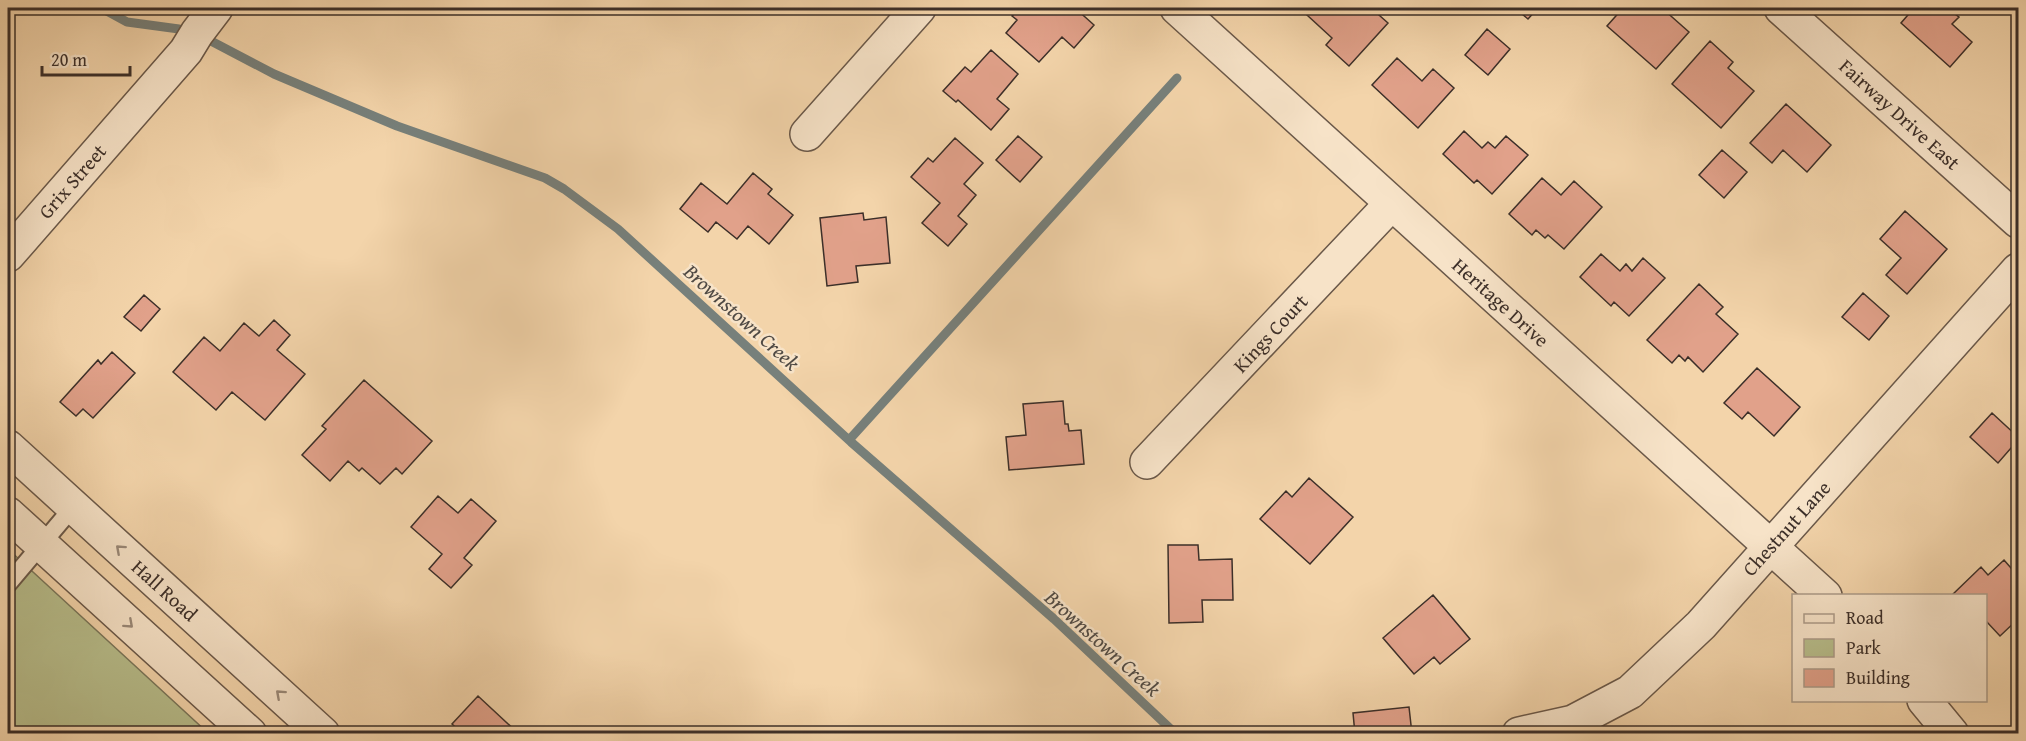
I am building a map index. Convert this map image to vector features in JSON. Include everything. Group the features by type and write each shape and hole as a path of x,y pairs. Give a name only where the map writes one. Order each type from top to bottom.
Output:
{"street":[{"name":"Grix Street","path":"8,255 186,51 216,8"},
{"path":"807,134 919,8"},
{"name":"Heritage Drive","path":"1177,8 1823,594"},
{"name":"Fairway Drive East","path":"1782,8 2019,221"},
{"name":"Kings Court","path":"1147,462 1392,203"},
{"name":"Chestnut Lane","path":"1519,734 1573,722 1630,692 1701,625 1770,545 2019,270"},
{"name":"Hall Road","path":"8,447 323,734"},
{"path":"8,514 250,734"},
{"path":"1926,702 1952,734"}],"lane":[{"path":"8,584 40,543 73,507"}],"green space":[{"path":"8,549 208,733 8,733"}],"building":[{"path":"1020,8 1075,8 1094,25 1074,48 1062,37 1039,62 1006,33 1017,20 1012,16"},
{"path":"1315,8 1371,8 1388,23 1349,66 1326,45 1332,38 1307,15"},
{"path":"1515,8 1538,8 1528,19"},
{"path":"1623,8 1664,8 1689,32 1656,69 1607,26"},
{"path":"1914,8 1960,8 1955,14 1959,17 1952,24 1972,42 1950,67 1901,23"},
{"path":"1487,29 1510,49 1488,75 1465,55"},
{"path":"1710,41 1733,62 1728,68 1754,91 1721,128 1672,84"},
{"path":"991,50 1018,74 997,99 1009,109 991,130 958,100 956,102 943,91 965,67 971,72"},
{"path":"1397,58 1422,81 1433,69 1454,88 1418,128 1372,85"},
{"path":"1786,104 1831,145 1807,172 1783,150 1772,163 1750,143"},
{"path":"1464,131 1482,148 1488,142 1495,148 1506,136 1528,155 1492,194 1477,180 1474,183 1443,154"},
{"path":"1018,136 1042,157 1020,182 996,160"},
{"path":"955,138 983,163 964,184 976,195 958,216 967,224 948,246 922,223 940,203 911,177 928,158 933,162"},
{"path":"1722,150 1747,172 1724,198 1699,175"},
{"path":"753,173 772,189 768,194 793,215 769,244 748,226 737,239 716,222 708,232 680,209 701,183 727,204"},
{"path":"1542,178 1561,195 1574,181 1602,207 1564,249 1548,235 1545,238 1536,230 1532,235 1509,214"},
{"path":"1905,211 1947,249 1907,294 1886,275 1901,258 1880,239"},
{"path":"863,213 864,220 886,217 890,263 856,266 858,282 827,286 820,218"},
{"path":"1601,254 1620,271 1626,264 1632,271 1643,258 1665,278 1629,316 1614,302 1611,306 1580,277"},
{"path":"1699,284 1723,307 1716,314 1738,334 1703,372 1688,357 1685,361 1679,355 1672,363 1647,340"},
{"path":"1863,293 1889,316 1869,340 1842,317"},
{"path":"144,295 160,309 141,331 124,317"},
{"path":"274,320 290,335 277,350 305,374 265,420 232,392 216,410 173,372 204,337 220,351 244,323 259,336"},
{"path":"112,352 135,373 93,418 83,409 76,416 60,402 98,360 101,364"},
{"path":"1757,368 1800,407 1774,436 1748,412 1742,419 1724,403"},
{"path":"364,380 432,441 402,474 396,468 380,484 362,468 359,471 348,461 330,481 302,455 326,429 322,426"},
{"path":"1063,401 1065,424 1068,424 1069,431 1081,430 1084,464 1009,470 1006,437 1026,435 1023,404"},
{"path":"1992,413 2018,437 2018,440 1998,463 1970,437"},
{"path":"1309,478 1353,517 1310,564 1260,519 1286,491 1292,497"},
{"path":"438,496 458,513 471,499 496,521 464,558 472,565 451,588 429,569 442,554 411,527"},
{"path":"1168,545 1198,545 1199,560 1232,559 1233,600 1202,600 1203,622 1169,623"},
{"path":"2004,560 2018,576 2018,619 2000,636 1987,622 1987,594 1953,594 1981,567 1988,575"},
{"path":"1433,595 1470,639 1440,664 1434,657 1414,674 1383,638"},
{"path":"478,696 519,734 463,734 452,724"},
{"path":"1409,707 1412,734 1355,734 1353,713"}],"waterway":[{"name":"Brownstown Creek","path":"94,8 105,10 127,22 179,29"},
{"name":"Brownstown Creek","path":"211,41 274,74 397,126 545,178 564,189 618,229 851,442 1054,619 1176,734"},
{"path":"849,440 1177,78"}]}
